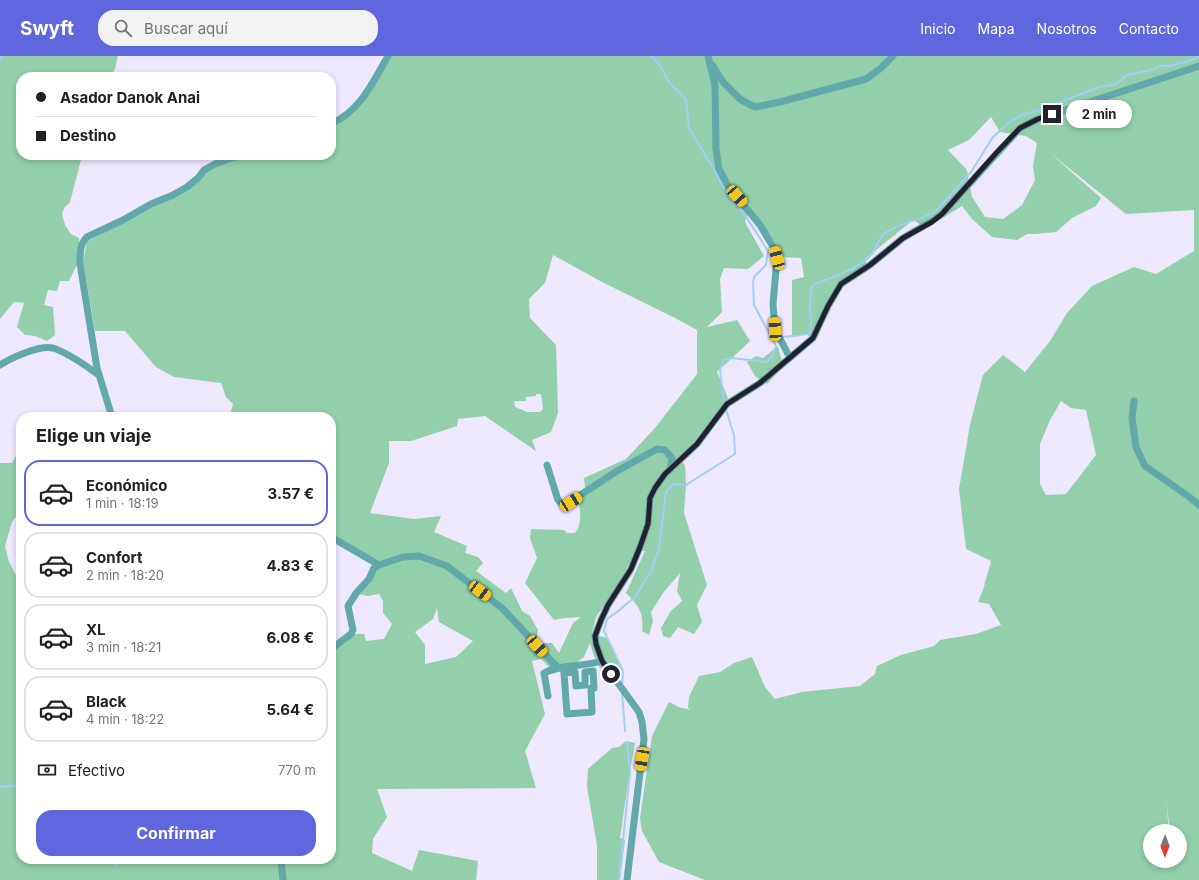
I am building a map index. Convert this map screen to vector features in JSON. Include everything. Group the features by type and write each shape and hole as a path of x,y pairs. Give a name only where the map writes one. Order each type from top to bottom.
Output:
{"street":[{"path":"336,121 357,105 367,93 388,56"},
{"path":"704,56 710,59 723,82 741,100 755,107 780,102 866,79 894,56"},
{"path":"710,59 715,85 716,148 719,169 728,186 760,224 775,250 777,258 773,304 775,329 790,358"},
{"path":"627,880 644,739 642,722 639,712 602,661 595,636 608,605 631,569 640,547 648,524 650,498 655,488 670,470 697,444 727,404 760,383 813,338 828,306 841,284 870,265 903,238 932,222 942,214 1020,128 1038,119 1199,66"},
{"path":"110,412 99,375 80,264 80,249 84,239 123,220 151,204 173,195 187,187 204,170 215,164 228,160"},
{"path":"0,365 25,353 43,348 53,348 78,361 99,375"},
{"path":"1134,401 1132,418 1136,447 1145,466 1188,496 1199,506"},
{"path":"547,465 558,500 565,505 617,471 657,449 665,450 672,458 670,470"},
{"path":"336,540 379,564"},
{"path":"336,645 351,634 353,630 348,606 357,592 369,579 374,568 379,564 403,557 420,556 447,566 502,608 558,668"},
{"path":"548,696 544,673 558,668 592,664 602,661"},
{"path":"593,671 594,688 591,688 592,712 567,714 564,673 575,672 576,686 585,685 585,672 593,671"},
{"path":"281,864 283,880"}],"green space":[{"path":"0,56 118,56 113,72 16,72 16,160 81,160 70,202 64,208 62,214 65,225 71,234 79,238 79,261 69,281 60,281 57,291 48,290 44,305 53,307 55,335 47,341 35,336 25,335 17,327 24,303 14,302 0,319"},
{"path":"388,56 1199,56 1199,880 705,880 659,862 642,831 640,818 652,736 669,702 679,707 691,710 688,708 689,697 699,676 720,672 734,663 752,657 765,687 775,699 802,692 860,686 875,674 877,666 901,655 934,646 940,640 976,634 1001,625 989,604 978,602 991,561 966,549 959,489 970,425 983,375 1003,355 1025,372 1050,341 1067,313 1092,286 1134,267 1156,274 1194,251 1194,210 1126,214 1050,153 1101,198 1096,206 1072,218 1056,232 1027,234 1017,240 992,237 972,219 962,206 926,228 913,220 865,259 868,269 834,293 813,338 807,335 792,335 792,280 804,277 801,258 780,257 777,246 749,209 745,222 764,256 748,269 724,268 720,279 722,312 707,327 737,320 750,341 717,372 728,398 690,447 678,459 685,465 686,485 684,513 707,585 697,605 702,622 694,634 678,627 670,638 663,636 661,628 671,611 682,601 677,591 680,573 663,593 651,612 653,621 649,635 642,631 640,610 626,593 645,551 637,550 611,596 596,617 592,634 607,638 623,670 611,683 606,681 606,678 594,656 590,643 584,657 574,664 551,669 541,659 532,661 545,714 525,751 536,788 377,789 387,817 373,839 372,853 412,871 419,850 478,861 476,880 0,880 0,463 12,463 16,456 16,517 12,522 5,546 9,562 16,575 16,864 336,864 336,645 351,634 364,634 366,641 384,639 392,624 383,613 383,601 379,594 368,596 358,594 380,563 336,537 336,412 231,412 233,404 226,397 221,383 174,377 156,367 125,331 95,331 83,261 87,242 187,187 204,170 234,160 336,160 336,120 357,105","holes":["991,117 1000,132 1026,136 1037,143 1033,166 1035,180 1022,205 1003,219 985,217 972,197 967,170 948,150 969,140","553,255 604,283 697,330 697,374 655,428 626,459 584,478 585,487 590,492 578,498 580,521 578,529 575,533 567,533 564,530 531,529 530,538 537,558 525,583 554,620 581,617 573,623 559,653 552,643 536,643 538,630 530,616 522,611 511,588 506,593 476,571 483,563 478,557 465,553 467,546 434,532 441,516 414,519 370,513 389,463 389,441 411,441 457,426 458,419 485,416 536,451 532,440 551,432 558,413 556,345 530,318 529,299 545,283","536,394 541,394 543,409 540,412 527,412 515,407 514,401 526,401 526,397 536,396","1061,401 1071,408 1086,410 1096,455 1066,494 1046,495 1040,484 1040,444 1050,420","437,608 439,622 473,641 456,657 425,664 425,645 415,632 433,619"]},
{"path":"778,346 783,366 767,384 755,376 747,362 756,356 763,358"},
{"path":"626,741 635,743 620,838 625,840 620,880 597,880 597,845 587,787 588,769 612,748 619,747"}],"waterway":[{"path":"0,60 2,56"},
{"path":"651,56 660,65 670,84 686,99 689,128 732,202 743,212 768,251 766,265 754,277 754,305 776,346 772,356 767,362 732,358 724,360 720,369 724,404"},
{"path":"782,337 810,333 810,304 812,287 815,284 853,268 867,259 872,254 883,235 891,229 936,211 971,172 993,137 1011,121 1022,115 1040,110 1099,87 1116,84 1127,75 1152,70 1159,66 1170,66 1195,59 1199,56"},
{"path":"622,686 623,671 604,631 607,619 636,596 652,569 659,549 666,492 673,484 686,485 735,454 734,435 726,410"},
{"path":"622,692 625,731"},
{"path":"619,880 630,772 627,742"},
{"path":"0,787 16,785"}],"route":[{"path":"611,674 602,661 595,636 608,605 624,581 636,558 648,524 650,498 665,474 697,444 727,404 760,383 808,344 821,324 834,293 841,284 870,265 903,238 921,229 942,214 1020,128 1052,114"}]}
